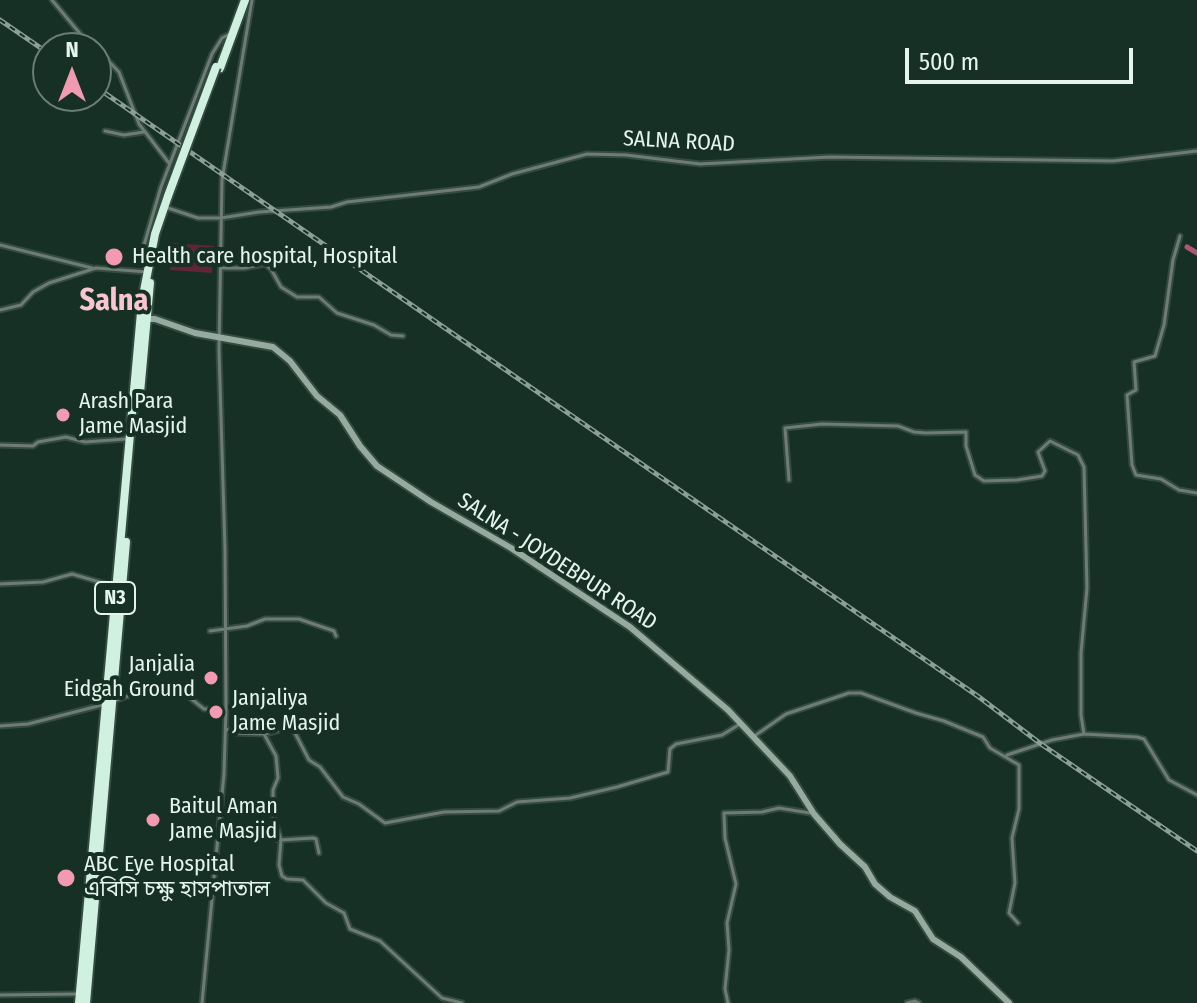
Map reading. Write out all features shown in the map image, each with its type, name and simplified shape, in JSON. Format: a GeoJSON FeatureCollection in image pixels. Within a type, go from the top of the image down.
{"type":"FeatureCollection","features":[{"type":"Feature","properties":{"kind":"highway","name":"N3"},"geometry":{"type":"LineString","coordinates":[[218,68],[242,0]]}},
{"type":"Feature","properties":{"kind":"highway","name":"N3"},"geometry":{"type":"LineString","coordinates":[[86,1003],[116,587],[148,268],[155,234],[242,0]]}},
{"type":"Feature","properties":{"kind":"highway","name":"N3"},"geometry":{"type":"LineString","coordinates":[[79,998],[147,319],[157,241],[170,197]]}},
{"type":"Feature","properties":{"kind":"main road","name":"SALNA - JOYDEBPUR ROAD"},"geometry":{"type":"LineString","coordinates":[[147,319],[220,338],[261,343],[281,352],[317,396],[340,415],[377,466],[611,613],[695,681],[741,724],[790,776],[814,814],[865,867],[875,884],[915,911],[933,939],[961,957],[1009,1003]]}},
{"type":"Feature","properties":{"kind":"street"},"geometry":{"type":"LineString","coordinates":[[52,0],[79,32]]}},
{"type":"Feature","properties":{"kind":"street"},"geometry":{"type":"LineString","coordinates":[[202,1003],[226,729],[220,338],[222,180],[252,0]]}},
{"type":"Feature","properties":{"kind":"street"},"geometry":{"type":"LineString","coordinates":[[148,268],[142,261],[144,243],[169,163],[212,54],[222,38],[228,35]]}},
{"type":"Feature","properties":{"kind":"street"},"geometry":{"type":"LineString","coordinates":[[112,65],[119,72],[144,132],[169,163]]}},
{"type":"Feature","properties":{"kind":"street"},"geometry":{"type":"LineString","coordinates":[[105,131],[124,135],[144,132]]}},
{"type":"Feature","properties":{"kind":"street","name":"SALNA ROAD"},"geometry":{"type":"LineString","coordinates":[[168,208],[198,218],[221,218],[331,207],[347,202],[479,187],[512,174],[587,154],[626,155],[700,164],[830,157],[1113,161],[1197,151]]}},
{"type":"Feature","properties":{"kind":"street"},"geometry":{"type":"LineString","coordinates":[[1180,236],[1173,260],[1164,325],[1155,356],[1134,362],[1136,390],[1127,395],[1132,465],[1139,477],[1161,479],[1179,490],[1197,493]]}},
{"type":"Feature","properties":{"kind":"street"},"geometry":{"type":"LineString","coordinates":[[0,245],[96,268],[148,268]]}},
{"type":"Feature","properties":{"kind":"street"},"geometry":{"type":"LineString","coordinates":[[221,268],[238,269],[265,264],[278,284],[297,297],[319,297],[337,313],[374,325],[391,335],[403,336]]}},
{"type":"Feature","properties":{"kind":"street"},"geometry":{"type":"LineString","coordinates":[[0,310],[21,305],[33,292],[49,283],[96,268]]}},
{"type":"Feature","properties":{"kind":"street"},"geometry":{"type":"LineString","coordinates":[[789,480],[785,428],[822,424],[898,426],[926,433],[966,432],[966,446],[975,475],[984,481],[1042,476],[1045,471],[1038,452],[1050,441],[1078,455],[1084,467],[1087,588],[1081,684],[1084,734]]}},
{"type":"Feature","properties":{"kind":"street"},"geometry":{"type":"LineString","coordinates":[[0,445],[33,446],[38,442],[66,437],[85,442],[130,439]]}},
{"type":"Feature","properties":{"kind":"street"},"geometry":{"type":"LineString","coordinates":[[0,584],[43,582],[72,574],[116,587]]}},
{"type":"Feature","properties":{"kind":"street"},"geometry":{"type":"LineString","coordinates":[[210,631],[247,626],[265,619],[299,619],[334,631],[336,636]]}},
{"type":"Feature","properties":{"kind":"street"},"geometry":{"type":"LineString","coordinates":[[0,726],[28,724],[140,692],[167,691],[189,697],[204,709],[226,709]]}},
{"type":"Feature","properties":{"kind":"street"},"geometry":{"type":"LineString","coordinates":[[753,737],[786,714],[849,693],[861,693],[981,736],[990,748],[1019,765],[1019,809],[1012,838],[1015,883],[1009,913],[1018,923]]}},
{"type":"Feature","properties":{"kind":"street"},"geometry":{"type":"LineString","coordinates":[[226,729],[233,733],[264,734],[292,727],[309,760],[320,767],[343,797],[359,804],[385,823],[444,812],[499,811],[517,802],[570,798],[617,787],[668,772],[670,749],[676,744],[722,735],[741,724]]}},
{"type":"Feature","properties":{"kind":"street"},"geometry":{"type":"LineString","coordinates":[[264,734],[276,756],[278,778],[273,790],[273,815],[281,840],[279,865],[282,876],[303,880],[326,903],[344,913],[350,929],[380,941],[442,998],[462,1003]]}},
{"type":"Feature","properties":{"kind":"street"},"geometry":{"type":"LineString","coordinates":[[1006,756],[1052,740],[1084,734],[1144,739],[1169,780],[1197,795]]}},
{"type":"Feature","properties":{"kind":"street"},"geometry":{"type":"LineString","coordinates":[[728,1003],[725,989],[729,950],[727,923],[736,884],[725,838],[724,813],[762,812],[779,808],[814,814]]}},
{"type":"Feature","properties":{"kind":"street"},"geometry":{"type":"LineString","coordinates":[[219,829],[281,840],[313,838],[316,839],[319,853]]}},
{"type":"Feature","properties":{"kind":"street"},"geometry":{"type":"LineString","coordinates":[[0,995],[79,998]]}},
{"type":"Feature","properties":{"kind":"street"},"geometry":{"type":"LineString","coordinates":[[907,1003],[919,1003]]}},
{"type":"Feature","properties":{"kind":"shaded area"},"geometry":{"type":"Polygon","coordinates":[[[172,243],[214,246],[212,273],[170,270],[172,243]]]}},
{"type":"Feature","properties":{"kind":"waterway"},"geometry":{"type":"LineString","coordinates":[[1187,247],[1197,253]]}},
{"type":"Feature","properties":{"kind":"railway"},"geometry":{"type":"LineString","coordinates":[[0,20],[32,42]]}},
{"type":"Feature","properties":{"kind":"railway"},"geometry":{"type":"LineString","coordinates":[[112,98],[1197,851]]}},
{"type":"Feature","properties":{"kind":"place","name":"Health care hospital, Hospital"},"geometry":{"type":"Point","coordinates":[114,257]}},
{"type":"Feature","properties":{"kind":"place","name":"Arash Para Jame Masjid"},"geometry":{"type":"Point","coordinates":[63,415]}},
{"type":"Feature","properties":{"kind":"place","name":"Janjalia Eidgah Ground"},"geometry":{"type":"Point","coordinates":[211,678]}},
{"type":"Feature","properties":{"kind":"place","name":"Janjaliya Jame Masjid"},"geometry":{"type":"Point","coordinates":[216,712]}},
{"type":"Feature","properties":{"kind":"place","name":"Baitul Aman Jame Masjid"},"geometry":{"type":"Point","coordinates":[153,820]}},
{"type":"Feature","properties":{"kind":"place","name":"ABC Eye Hospital এবিসি চক্ষু হাসপাতাল"},"geometry":{"type":"Point","coordinates":[66,878]}},
{"type":"Feature","properties":{"kind":"district","name":"Salna"},"geometry":{"type":"Point","coordinates":[114,302]}}]}
